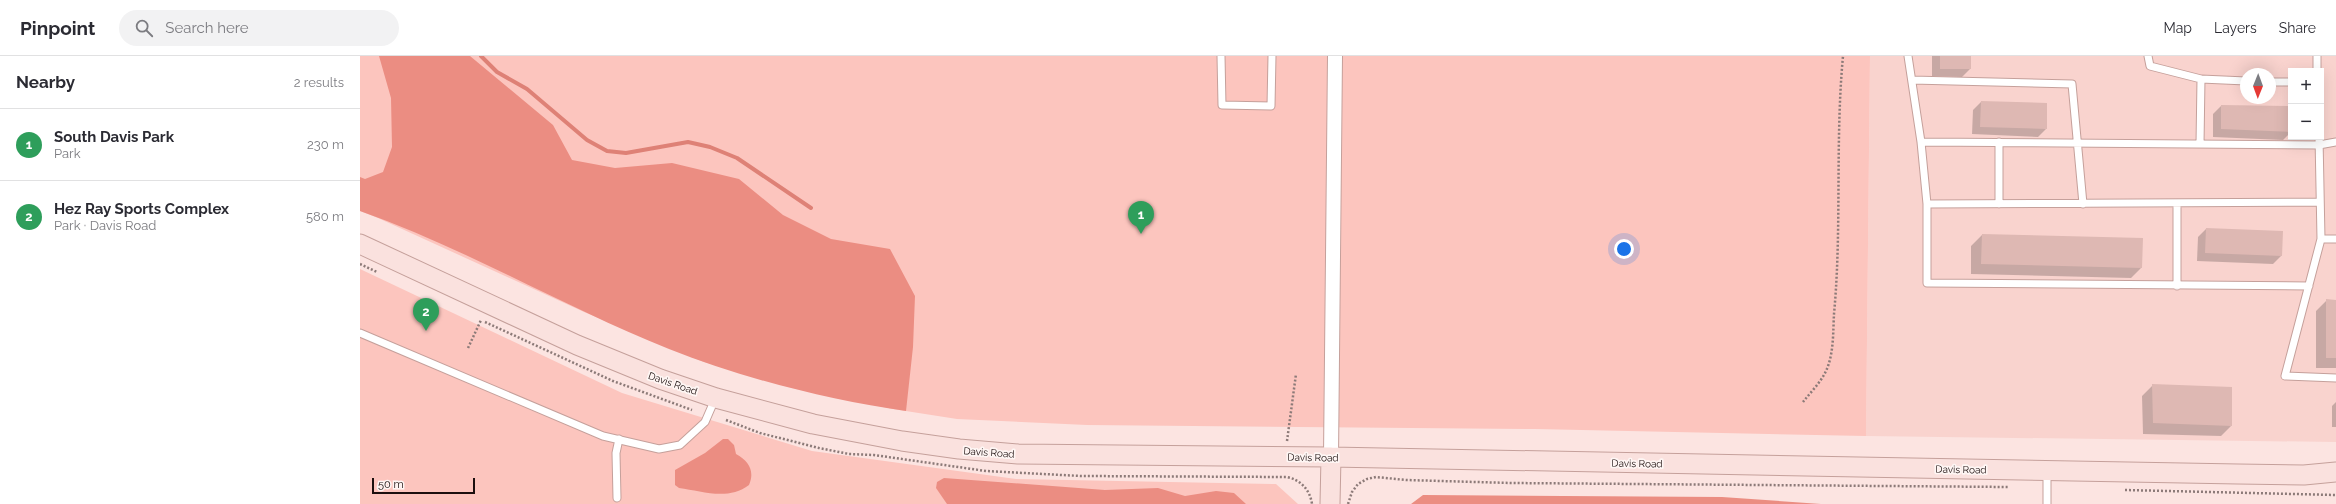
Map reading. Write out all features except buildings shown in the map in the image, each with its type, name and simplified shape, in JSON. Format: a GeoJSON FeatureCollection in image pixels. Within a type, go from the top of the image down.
{"type":"FeatureCollection","features":[{"type":"Feature","properties":{"kind":"street"},"geometry":{"type":"LineString","coordinates":[[1330,504],[1335,56]]}},
{"type":"Feature","properties":{"kind":"street","name":"Davis Road"},"geometry":{"type":"LineString","coordinates":[[360,244],[577,345],[660,379],[716,398],[813,424],[902,441],[959,449],[1018,454],[1330,457],[2047,470],[2304,475],[2336,479]]}},
{"type":"Feature","properties":{"kind":"street","name":"Davis Road"},"geometry":{"type":"LineString","coordinates":[[2304,475],[2336,472]]}},
{"type":"Feature","properties":{"kind":"lane"},"geometry":{"type":"LineString","coordinates":[[1222,56],[1222,105],[1264,106],[1271,106],[1272,56]]}},
{"type":"Feature","properties":{"kind":"lane"},"geometry":{"type":"LineString","coordinates":[[1908,56],[1921,142],[1927,204],[1928,283],[2309,286]]}},
{"type":"Feature","properties":{"kind":"lane"},"geometry":{"type":"LineString","coordinates":[[2148,56],[2150,66],[2201,79],[2240,81]]}},
{"type":"Feature","properties":{"kind":"lane"},"geometry":{"type":"LineString","coordinates":[[2317,56],[2317,68]]}},
{"type":"Feature","properties":{"kind":"lane"},"geometry":{"type":"LineString","coordinates":[[2200,144],[2201,79]]}},
{"type":"Feature","properties":{"kind":"lane"},"geometry":{"type":"LineString","coordinates":[[1912,80],[2072,84],[2082,204]]}},
{"type":"Feature","properties":{"kind":"lane"},"geometry":{"type":"LineString","coordinates":[[2276,82],[2288,82]]}},
{"type":"Feature","properties":{"kind":"lane"},"geometry":{"type":"LineString","coordinates":[[2319,140],[2321,239],[2285,376],[2336,378]]}},
{"type":"Feature","properties":{"kind":"lane"},"geometry":{"type":"LineString","coordinates":[[1921,142],[2319,145],[2336,142]]}},
{"type":"Feature","properties":{"kind":"lane"},"geometry":{"type":"LineString","coordinates":[[1999,142],[1999,204]]}},
{"type":"Feature","properties":{"kind":"lane"},"geometry":{"type":"LineString","coordinates":[[1927,204],[2320,202]]}},
{"type":"Feature","properties":{"kind":"lane"},"geometry":{"type":"LineString","coordinates":[[2177,203],[2177,286]]}},
{"type":"Feature","properties":{"kind":"lane"},"geometry":{"type":"LineString","coordinates":[[2321,239],[2336,239]]}},
{"type":"Feature","properties":{"kind":"lane"},"geometry":{"type":"LineString","coordinates":[[360,333],[603,436],[659,449],[680,445],[705,422],[716,398]]}},
{"type":"Feature","properties":{"kind":"lane"},"geometry":{"type":"LineString","coordinates":[[616,498],[616,453],[619,439]]}},
{"type":"Feature","properties":{"kind":"lane"},"geometry":{"type":"LineString","coordinates":[[2047,470],[2047,504]]}},
{"type":"Feature","properties":{"kind":"path"},"geometry":{"type":"LineString","coordinates":[[1803,402],[1826,373],[1831,353],[1836,288],[1839,213],[1839,114],[1843,56]]}},
{"type":"Feature","properties":{"kind":"path"},"geometry":{"type":"LineString","coordinates":[[468,348],[481,320]]}},
{"type":"Feature","properties":{"kind":"path"},"geometry":{"type":"LineString","coordinates":[[1287,442],[1296,374]]}},
{"type":"Feature","properties":{"kind":"path"},"geometry":{"type":"LineString","coordinates":[[726,420],[760,432],[834,451],[986,471],[1081,476],[1287,476],[1299,482],[1308,489],[1312,504]]}},
{"type":"Feature","properties":{"kind":"path"},"geometry":{"type":"LineString","coordinates":[[1348,504],[1352,490],[1363,481],[1376,477],[1413,481],[1510,483],[2006,488],[2016,486]]}},
{"type":"Feature","properties":{"kind":"path"},"geometry":{"type":"LineString","coordinates":[[2123,490],[2336,495]]}},
{"type":"Feature","properties":{"kind":"shaded area"},"geometry":{"type":"Polygon","coordinates":[[[360,56],[1870,56],[1866,436],[1535,429],[1087,425],[957,419],[893,409],[816,393],[704,362],[584,312],[360,211],[360,56]]]}},
{"type":"Feature","properties":{"kind":"shaded area"},"geometry":{"type":"Polygon","coordinates":[[[379,56],[470,56],[553,125],[572,160],[615,168],[672,163],[739,179],[783,215],[831,239],[890,249],[915,296],[913,347],[906,411],[846,401],[786,387],[697,360],[630,333],[439,243],[360,211],[360,177],[365,179],[383,172],[392,147],[391,98],[379,56]]]}},
{"type":"Feature","properties":{"kind":"shaded area"},"geometry":{"type":"Polygon","coordinates":[[[1870,56],[2336,56],[2336,442],[1866,436],[1870,56]]]}},
{"type":"Feature","properties":{"kind":"shaded area"},"geometry":{"type":"Polygon","coordinates":[[[360,269],[622,393],[812,451],[1016,479],[1276,484],[1298,504],[360,504],[360,269]]]}},
{"type":"Feature","properties":{"kind":"shaded area"},"geometry":{"type":"Polygon","coordinates":[[[723,439],[728,439],[734,445],[736,454],[741,457],[750,467],[751,480],[749,485],[732,493],[715,494],[679,488],[675,485],[675,470],[705,453],[723,439]]]}},
{"type":"Feature","properties":{"kind":"shaded area"},"geometry":{"type":"Polygon","coordinates":[[[944,478],[1105,490],[1158,488],[1185,496],[1216,491],[1234,493],[1246,504],[947,504],[936,488],[937,482],[944,478]]]}},
{"type":"Feature","properties":{"kind":"shaded area"},"geometry":{"type":"Polygon","coordinates":[[[1423,495],[1722,497],[1821,504],[1411,504],[1423,495]]]}},
{"type":"Feature","properties":{"kind":"waterway"},"geometry":{"type":"LineString","coordinates":[[481,56],[497,72],[527,89],[587,140],[607,151],[626,153],[688,142],[710,147],[737,158],[811,208]]}},
{"type":"Feature","properties":{"kind":"place","name":"South Davis Park"},"geometry":{"type":"Point","coordinates":[1141,234]}},
{"type":"Feature","properties":{"kind":"place","name":"Hez Ray Sports Complex"},"geometry":{"type":"Point","coordinates":[426,331]}}]}
